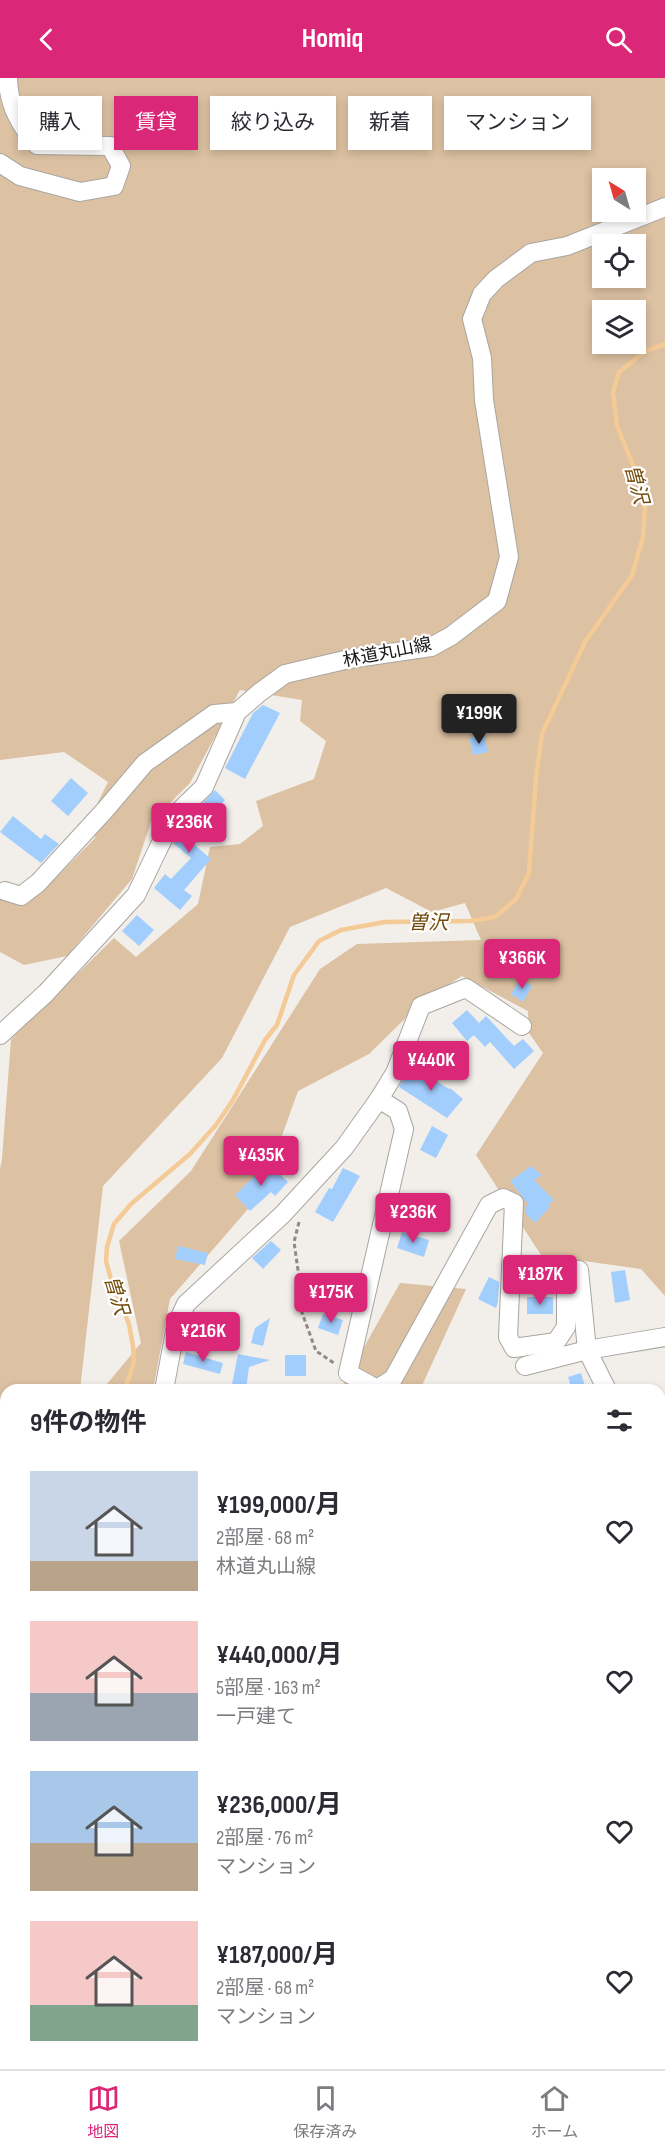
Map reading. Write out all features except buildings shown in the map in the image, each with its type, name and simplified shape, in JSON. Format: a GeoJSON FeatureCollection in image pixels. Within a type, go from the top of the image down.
{"type":"FeatureCollection","features":[{"type":"Feature","properties":{"kind":"street"},"geometry":{"type":"LineString","coordinates":[[0,163],[20,176],[80,192],[114,186],[121,166],[110,146],[37,145],[22,127],[8,94],[8,78]]}},
{"type":"Feature","properties":{"kind":"street","name":"林道丸山線"},"geometry":{"type":"LineString","coordinates":[[0,1035],[46,993],[136,895],[174,816],[204,787],[237,712],[285,674],[349,660],[431,647],[451,636],[497,601],[509,557],[484,400],[482,358],[472,319],[482,294],[496,279],[531,253],[567,246],[665,207]]}},
{"type":"Feature","properties":{"kind":"street"},"geometry":{"type":"LineString","coordinates":[[5,891],[21,896],[38,883],[145,763],[214,714],[237,712]]}},
{"type":"Feature","properties":{"kind":"street"},"geometry":{"type":"LineString","coordinates":[[165,1384],[176,1326],[186,1304],[282,1215],[344,1148],[395,1073],[421,1006],[466,988],[522,1026]]}},
{"type":"Feature","properties":{"kind":"street"},"geometry":{"type":"LineString","coordinates":[[368,1384],[348,1373],[404,1129],[398,1111],[379,1099]]}},
{"type":"Feature","properties":{"kind":"street"},"geometry":{"type":"LineString","coordinates":[[385,1384],[393,1379],[489,1205],[503,1198],[514,1203],[508,1337],[511,1343],[514,1348],[556,1342],[566,1327],[566,1275],[570,1271],[579,1270],[587,1350],[604,1384]]}},
{"type":"Feature","properties":{"kind":"street"},"geometry":{"type":"LineString","coordinates":[[525,1366],[587,1350],[665,1337]]}},
{"type":"Feature","properties":{"kind":"path"},"geometry":{"type":"LineString","coordinates":[[300,1195],[301,1215],[294,1242],[299,1277],[297,1299],[316,1351],[348,1373]]}},
{"type":"Feature","properties":{"kind":"shaded area"},"geometry":{"type":"Polygon","coordinates":[[[0,78],[665,78],[665,1296],[641,1269],[541,1255],[476,1155],[543,1053],[529,1033],[528,1011],[462,976],[424,1000],[369,1054],[298,1091],[261,1194],[170,1299],[154,1384],[107,1384],[141,1343],[119,1241],[191,1171],[320,969],[357,944],[481,940],[465,903],[432,912],[386,888],[290,927],[222,1058],[103,1186],[81,1384],[0,1384],[0,1169],[11,1039],[114,938],[136,957],[198,904],[210,847],[240,844],[263,826],[256,801],[314,779],[326,741],[300,721],[302,700],[240,690],[190,783],[151,822],[132,879],[67,956],[24,965],[0,952],[0,897],[20,904],[40,894],[95,838],[98,802],[108,782],[64,752],[0,760],[0,78]]]}},
{"type":"Feature","properties":{"kind":"shaded area"},"geometry":{"type":"Polygon","coordinates":[[[400,1283],[466,1289],[423,1384],[343,1384],[400,1283]]]}},
{"type":"Feature","properties":{"kind":"waterway","name":"曽沢"},"geometry":{"type":"LineString","coordinates":[[127,1384],[134,1362],[133,1346],[129,1324],[112,1283],[106,1261],[107,1247],[114,1224],[131,1204],[190,1154],[216,1125],[233,1100],[265,1040],[277,1025],[294,975],[319,941],[341,930],[385,922],[470,921],[495,917],[516,899],[529,873],[536,778],[542,734],[585,642],[632,575],[643,537],[645,507],[637,475],[617,426],[613,393],[619,372],[644,352],[665,344]]}}]}
